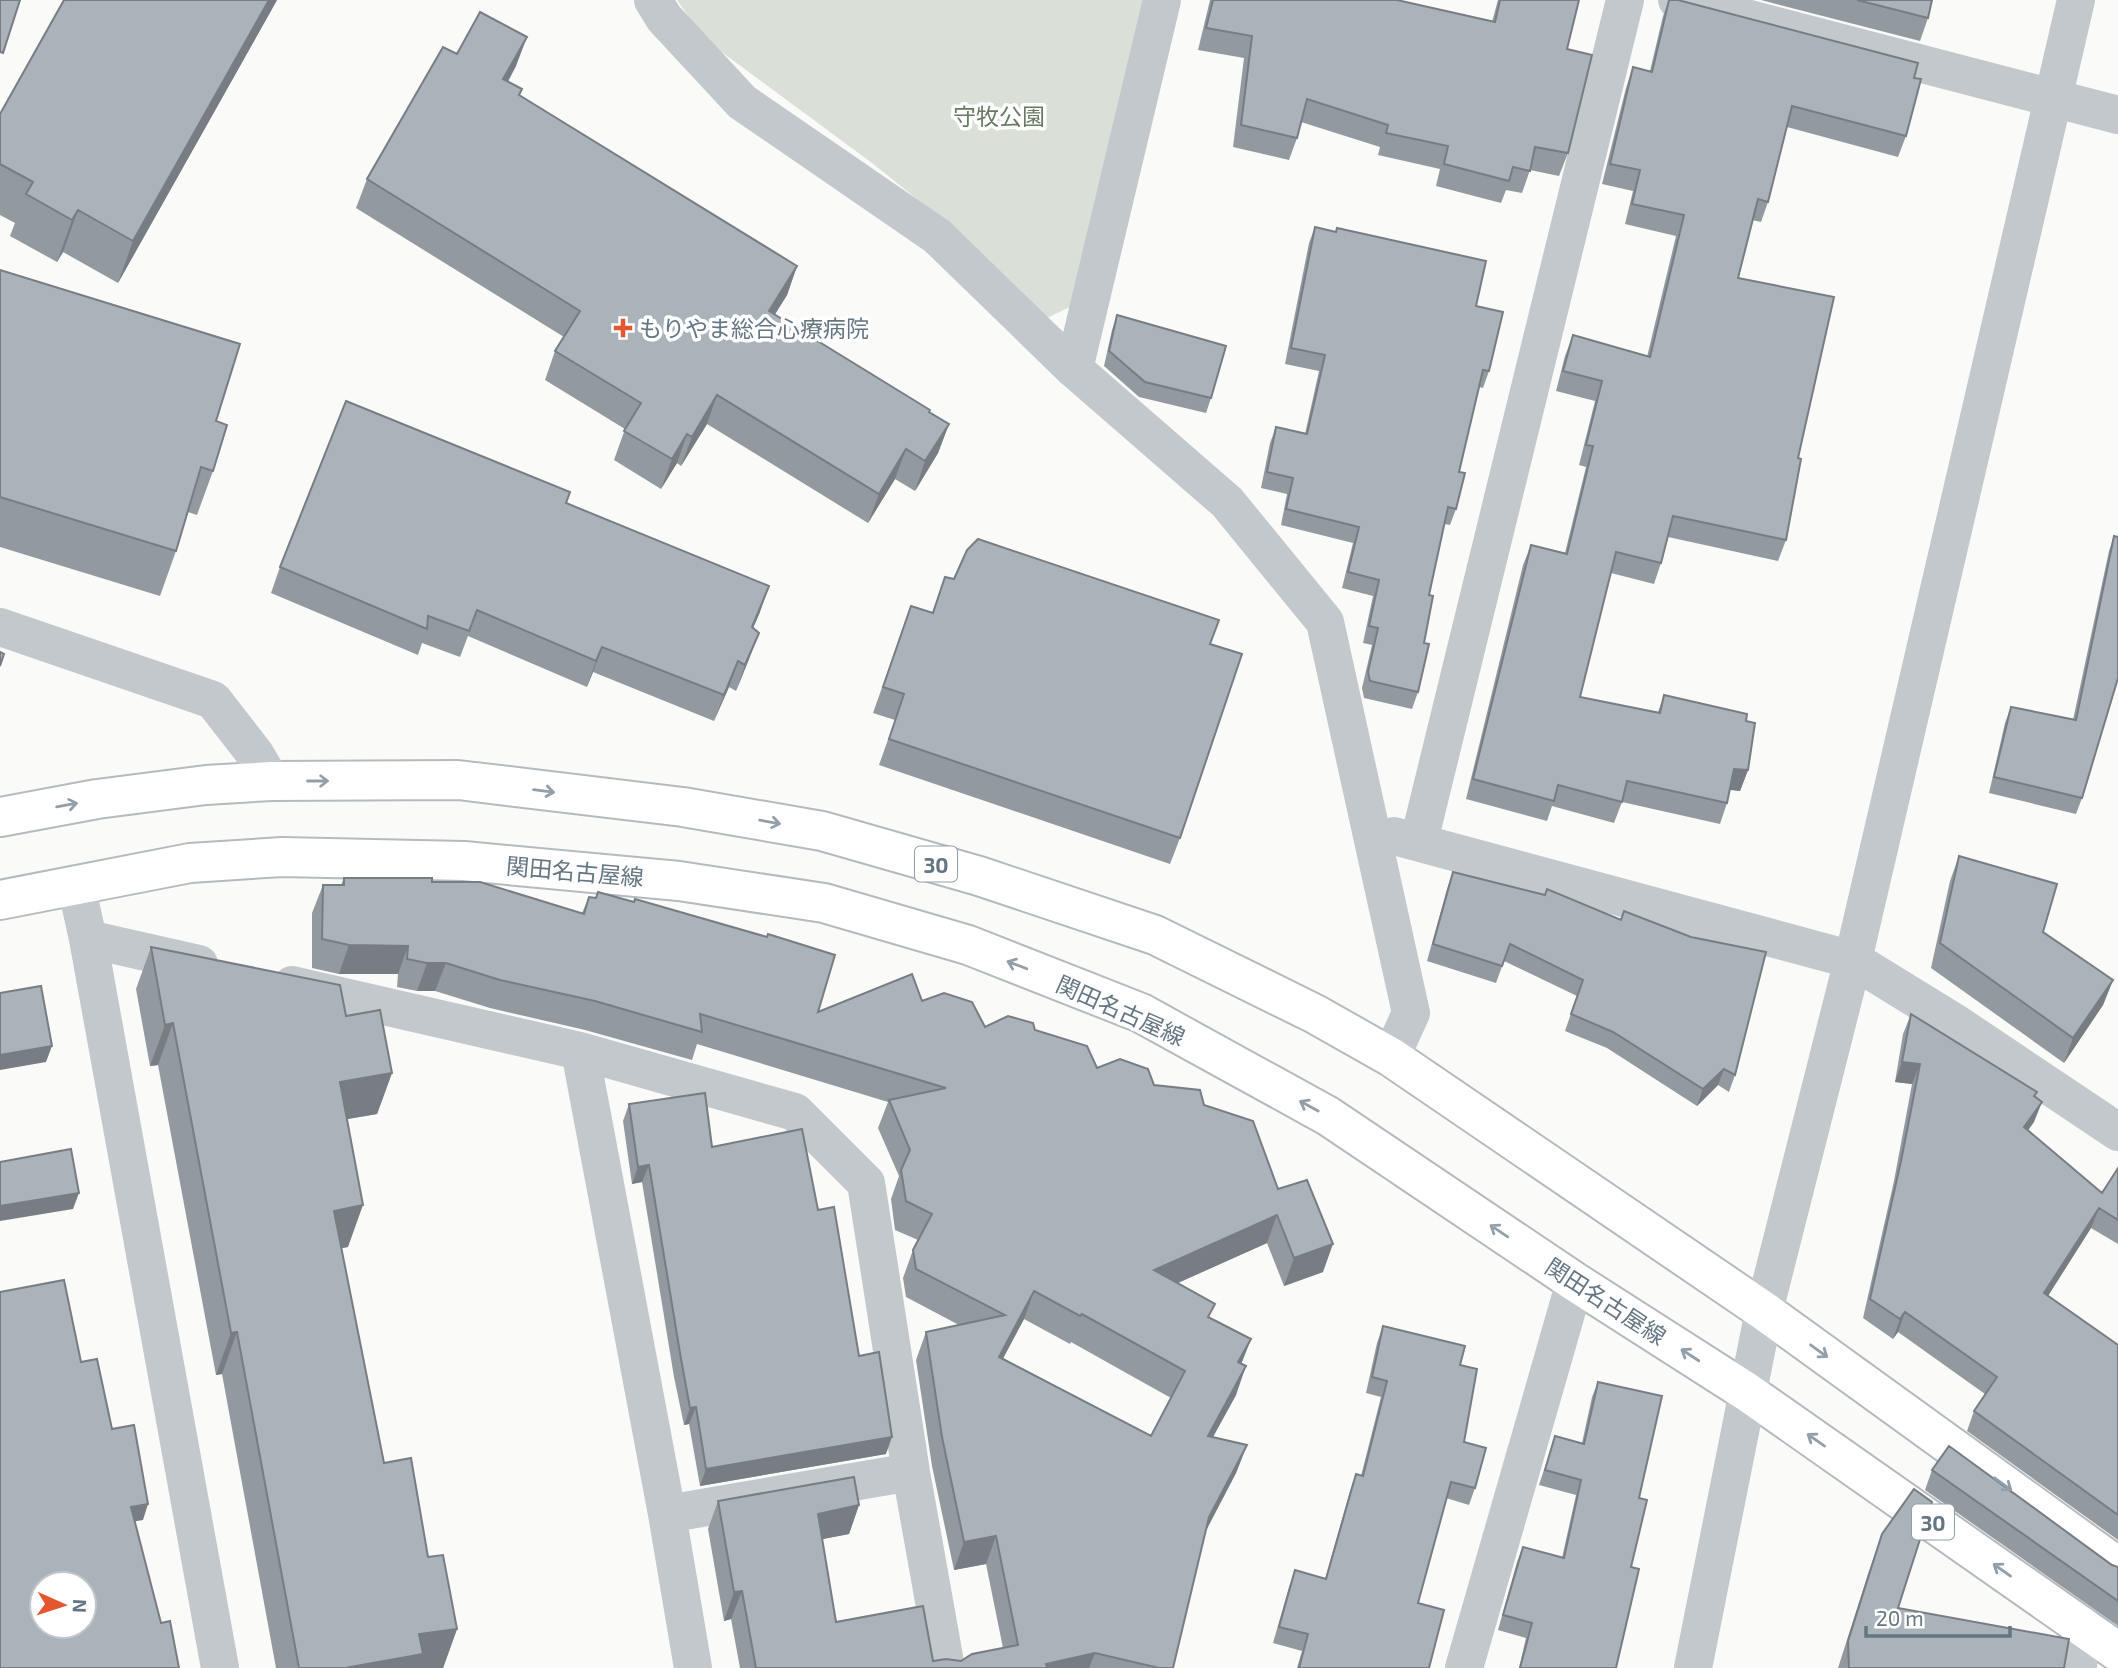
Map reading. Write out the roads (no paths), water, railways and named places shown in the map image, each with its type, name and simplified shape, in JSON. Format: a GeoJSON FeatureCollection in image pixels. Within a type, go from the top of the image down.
{"type":"FeatureCollection","features":[{"type":"Feature","properties":{"kind":"main road","name":"30"},"geometry":{"type":"LineString","coordinates":[[0,817],[97,799],[206,785],[271,781],[458,780],[683,807],[822,831],[979,876],[1155,935],[1315,1014],[1391,1057],[1763,1311],[2118,1567]]}},
{"type":"Feature","properties":{"kind":"main road","name":"関田名古屋線"},"geometry":{"type":"LineString","coordinates":[[0,900],[190,863],[282,857],[450,860],[680,881],[824,903],[968,945],[1141,1013],[1328,1116],[1575,1282],[1747,1392],[2118,1652]]}},
{"type":"Feature","properties":{"kind":"street"},"geometry":{"type":"LineString","coordinates":[[653,0],[664,18],[742,103],[937,236],[1074,369],[1227,502],[1325,622],[1410,1013],[1391,1057]]}},
{"type":"Feature","properties":{"kind":"street"},"geometry":{"type":"LineString","coordinates":[[1074,369],[1162,0]]}},
{"type":"Feature","properties":{"kind":"street"},"geometry":{"type":"LineString","coordinates":[[1419,841],[1625,0]]}},
{"type":"Feature","properties":{"kind":"street"},"geometry":{"type":"LineString","coordinates":[[1677,0],[2118,115]]}},
{"type":"Feature","properties":{"kind":"street"},"geometry":{"type":"LineString","coordinates":[[1693,1668],[1763,1311],[1853,960],[2076,0]]}},
{"type":"Feature","properties":{"kind":"street"},"geometry":{"type":"LineString","coordinates":[[0,627],[213,700],[255,754],[271,781]]}},
{"type":"Feature","properties":{"kind":"street"},"geometry":{"type":"LineString","coordinates":[[1371,831],[1419,841],[1853,960],[1957,1024],[2118,1132]]}},
{"type":"Feature","properties":{"kind":"street"},"geometry":{"type":"LineString","coordinates":[[76,886],[88,939],[220,1668]]}},
{"type":"Feature","properties":{"kind":"street"},"geometry":{"type":"LineString","coordinates":[[88,939],[580,1051],[795,1112],[866,1183],[911,1472],[946,1668]]}},
{"type":"Feature","properties":{"kind":"street"},"geometry":{"type":"LineString","coordinates":[[580,1051],[667,1514],[692,1668]]}},
{"type":"Feature","properties":{"kind":"street"},"geometry":{"type":"LineString","coordinates":[[1464,1668],[1575,1282]]}},
{"type":"Feature","properties":{"kind":"street"},"geometry":{"type":"LineString","coordinates":[[667,1514],[911,1472]]}},
{"type":"Feature","properties":{"kind":"street"},"geometry":{"type":"LineString","coordinates":[[2078,1668],[2081,1625]]}},
{"type":"Feature","properties":{"kind":"place","name":"もりやま総合心療病院"},"geometry":{"type":"Point","coordinates":[623,328]}},
{"type":"Feature","properties":{"kind":"park label","name":"守牧公園"},"geometry":{"type":"Point","coordinates":[999,116]}}]}
